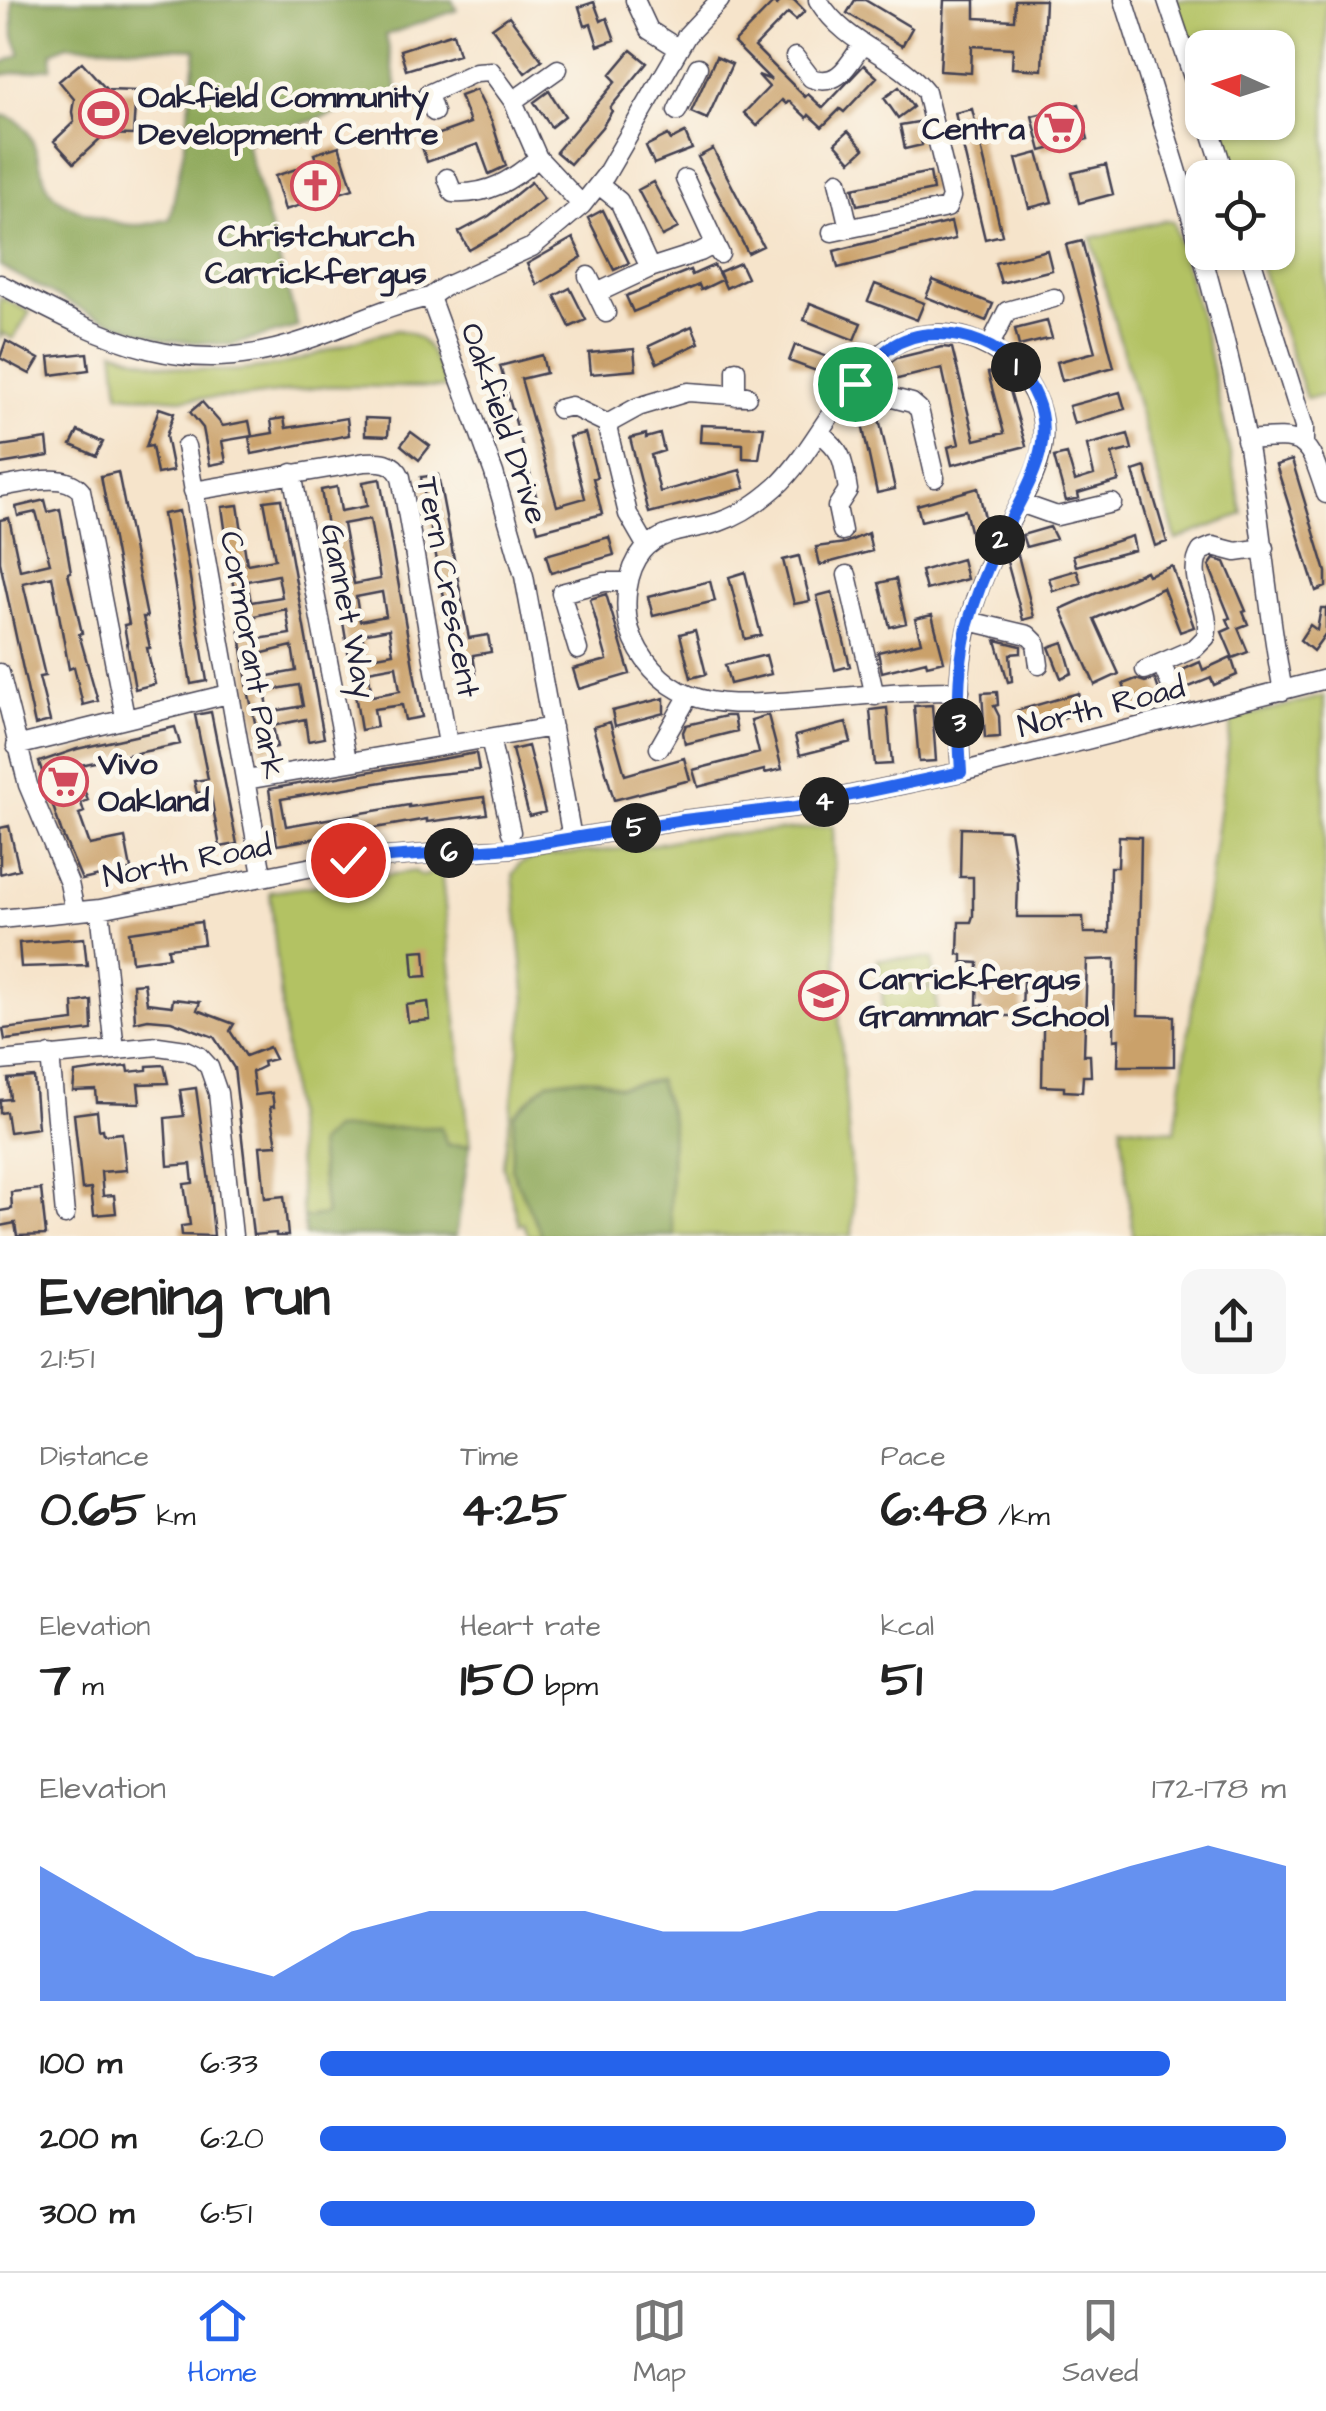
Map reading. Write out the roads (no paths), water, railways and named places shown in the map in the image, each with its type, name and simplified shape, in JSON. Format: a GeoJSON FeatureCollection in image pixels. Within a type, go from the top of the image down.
{"type":"FeatureCollection","features":[{"type":"Feature","properties":{"kind":"street"},"geometry":{"type":"LineString","coordinates":[[635,0],[649,30],[679,49]]}},
{"type":"Feature","properties":{"kind":"street"},"geometry":{"type":"LineString","coordinates":[[430,298],[444,287],[532,247],[582,204],[598,185],[692,29],[720,0]]}},
{"type":"Feature","properties":{"kind":"street"},"geometry":{"type":"LineString","coordinates":[[818,0],[842,30],[916,80],[926,92],[952,197],[947,208],[841,230],[838,182]]}},
{"type":"Feature","properties":{"kind":"street"},"geometry":{"type":"LineString","coordinates":[[1124,0],[1184,186],[1220,320],[1246,440],[1283,691]]}},
{"type":"Feature","properties":{"kind":"street"},"geometry":{"type":"LineString","coordinates":[[1168,0],[1185,52]]}},
{"type":"Feature","properties":{"kind":"street"},"geometry":{"type":"LineString","coordinates":[[795,58],[810,78],[828,81],[843,72],[862,45]]}},
{"type":"Feature","properties":{"kind":"street"},"geometry":{"type":"LineString","coordinates":[[660,86],[680,104],[698,67]]}},
{"type":"Feature","properties":{"kind":"street"},"geometry":{"type":"LineString","coordinates":[[513,101],[558,69]]}},
{"type":"Feature","properties":{"kind":"street"},"geometry":{"type":"LineString","coordinates":[[434,112],[428,94],[484,70],[496,76],[513,101],[538,158],[582,204]]}},
{"type":"Feature","properties":{"kind":"street"},"geometry":{"type":"LineString","coordinates":[[453,193],[495,189],[538,158]]}},
{"type":"Feature","properties":{"kind":"street"},"geometry":{"type":"LineString","coordinates":[[606,313],[592,284],[718,249],[685,179]]}},
{"type":"Feature","properties":{"kind":"street"},"geometry":{"type":"LineString","coordinates":[[598,185],[620,202],[650,268]]}},
{"type":"Feature","properties":{"kind":"street"},"geometry":{"type":"LineString","coordinates":[[1256,270],[1304,427],[1304,443]]}},
{"type":"Feature","properties":{"kind":"street","name":"Oakfield Drive"},"geometry":{"type":"LineString","coordinates":[[0,284],[112,339],[164,355],[197,359],[289,344],[405,302],[430,298],[505,509],[526,586],[572,838]]}},
{"type":"Feature","properties":{"kind":"street"},"geometry":{"type":"LineString","coordinates":[[989,347],[1007,312],[1054,298]]}},
{"type":"Feature","properties":{"kind":"street"},"geometry":{"type":"LineString","coordinates":[[960,691],[744,704],[688,695],[660,677],[638,647],[628,620],[629,582],[635,563],[647,546],[667,534],[744,512],[785,479],[862,374],[888,348],[920,335],[962,336],[1009,360],[1024,378],[1042,418],[1040,457],[994,554],[969,621],[960,691],[961,772]]}},
{"type":"Feature","properties":{"kind":"street"},"geometry":{"type":"LineString","coordinates":[[608,424],[638,407],[688,392],[742,396],[736,370]]}},
{"type":"Feature","properties":{"kind":"street"},"geometry":{"type":"LineString","coordinates":[[862,374],[886,395],[912,403],[920,410],[935,478]]}},
{"type":"Feature","properties":{"kind":"street"},"geometry":{"type":"LineString","coordinates":[[559,409],[571,406],[608,424]]}},
{"type":"Feature","properties":{"kind":"street"},"geometry":{"type":"LineString","coordinates":[[608,424],[627,510],[647,546]]}},
{"type":"Feature","properties":{"kind":"street"},"geometry":{"type":"LineString","coordinates":[[820,434],[838,447],[842,458],[848,490],[837,506],[842,531]]}},
{"type":"Feature","properties":{"kind":"street"},"geometry":{"type":"LineString","coordinates":[[1246,440],[1290,436],[1304,443],[1313,456],[1326,494]]}},
{"type":"Feature","properties":{"kind":"street","name":"Cormorant Park"},"geometry":{"type":"LineString","coordinates":[[186,446],[262,875]]}},
{"type":"Feature","properties":{"kind":"street","name":"Tern Crescent"},"geometry":{"type":"LineString","coordinates":[[193,491],[378,461],[398,472],[448,744]]}},
{"type":"Feature","properties":{"kind":"street","name":"Gannet Way"},"geometry":{"type":"LineString","coordinates":[[292,473],[347,760]]}},
{"type":"Feature","properties":{"kind":"street"},"geometry":{"type":"LineString","coordinates":[[0,487],[60,480],[73,483],[81,491],[125,717]]}},
{"type":"Feature","properties":{"kind":"street"},"geometry":{"type":"LineString","coordinates":[[1020,504],[1060,516],[1112,503]]}},
{"type":"Feature","properties":{"kind":"street"},"geometry":{"type":"LineString","coordinates":[[1172,688],[1153,666],[1195,648],[1206,637],[1208,612],[1194,572],[1200,553],[1213,546],[1236,552],[1264,548]]}},
{"type":"Feature","properties":{"kind":"street"},"geometry":{"type":"LineString","coordinates":[[847,575],[875,696]]}},
{"type":"Feature","properties":{"kind":"street"},"geometry":{"type":"LineString","coordinates":[[578,650],[561,593],[604,582],[629,582]]}},
{"type":"Feature","properties":{"kind":"street"},"geometry":{"type":"LineString","coordinates":[[969,621],[1028,635],[1035,642],[1039,665]]}},
{"type":"Feature","properties":{"kind":"street"},"geometry":{"type":"LineString","coordinates":[[0,674],[3,703],[28,785],[71,889],[75,911]]}},
{"type":"Feature","properties":{"kind":"street","name":"North Road"},"geometry":{"type":"LineString","coordinates":[[0,919],[100,909],[348,860],[476,852],[795,807],[961,772],[1326,679]]}},
{"type":"Feature","properties":{"kind":"street"},"geometry":{"type":"LineString","coordinates":[[16,746],[228,694]]}},
{"type":"Feature","properties":{"kind":"street"},"geometry":{"type":"LineString","coordinates":[[659,748],[688,695]]}},
{"type":"Feature","properties":{"kind":"street"},"geometry":{"type":"LineString","coordinates":[[246,780],[552,727]]}},
{"type":"Feature","properties":{"kind":"street"},"geometry":{"type":"LineString","coordinates":[[490,738],[511,832]]}},
{"type":"Feature","properties":{"kind":"street"},"geometry":{"type":"LineString","coordinates":[[100,909],[115,1050]]}},
{"type":"Feature","properties":{"kind":"street"},"geometry":{"type":"LineString","coordinates":[[0,1061],[172,1047],[199,1056],[209,1067],[218,1093],[233,1236]]}},
{"type":"Feature","properties":{"kind":"street"},"geometry":{"type":"LineString","coordinates":[[50,1055],[65,1215]]}},
{"type":"Feature","properties":{"kind":"place","name":"Oakfield Community Development Centre"},"geometry":{"type":"Point","coordinates":[103,114]}},
{"type":"Feature","properties":{"kind":"place","name":"Centra"},"geometry":{"type":"Point","coordinates":[1060,128]}},
{"type":"Feature","properties":{"kind":"place","name":"Christchurch Carrickfergus"},"geometry":{"type":"Point","coordinates":[316,185]}},
{"type":"Feature","properties":{"kind":"place","name":"Vivo Oakland"},"geometry":{"type":"Point","coordinates":[63,781]}},
{"type":"Feature","properties":{"kind":"place","name":"Carrickfergus Grammar School"},"geometry":{"type":"Point","coordinates":[824,996]}}]}
